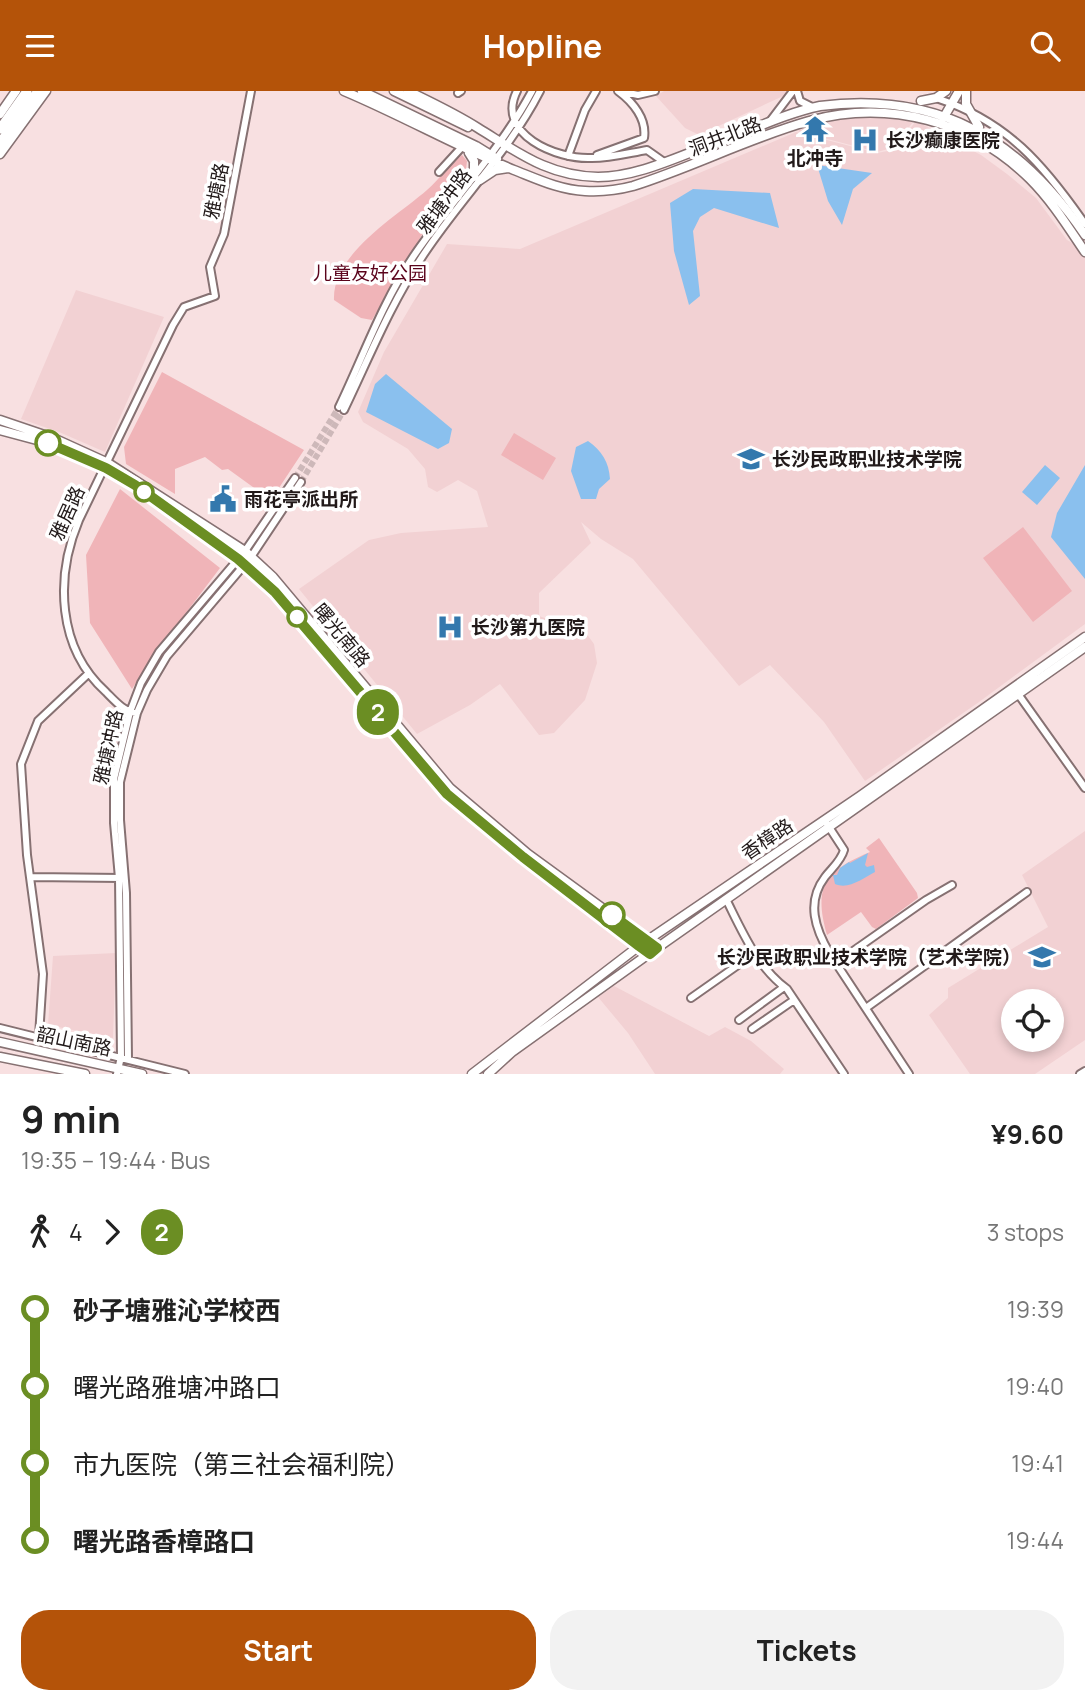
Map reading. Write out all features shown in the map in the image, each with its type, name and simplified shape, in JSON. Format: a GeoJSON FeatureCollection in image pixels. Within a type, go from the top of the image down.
{"type":"FeatureCollection","features":[{"type":"Feature","properties":{"kind":"highway"},"geometry":{"type":"LineString","coordinates":[[0,129],[27,91]]}},
{"type":"Feature","properties":{"kind":"highway"},"geometry":{"type":"LineString","coordinates":[[0,143],[38,91]]}},
{"type":"Feature","properties":{"kind":"main road"},"geometry":{"type":"LineString","coordinates":[[0,114],[16,91]]}},
{"type":"Feature","properties":{"kind":"main road"},"geometry":{"type":"LineString","coordinates":[[0,154],[46,91]]}},
{"type":"Feature","properties":{"kind":"main road","name":"洞井北路"},"geometry":{"type":"LineString","coordinates":[[344,91],[401,116],[462,148],[566,188],[585,191],[617,190],[649,181],[819,118],[869,111],[907,114],[937,122],[998,153],[1030,179],[1085,252]]}},
{"type":"Feature","properties":{"kind":"main road"},"geometry":{"type":"LineString","coordinates":[[362,91],[397,106],[492,158]]}},
{"type":"Feature","properties":{"kind":"main road"},"geometry":{"type":"LineString","coordinates":[[394,91],[461,125],[488,134]]}},
{"type":"Feature","properties":{"kind":"main road","name":"洞井北路"},"geometry":{"type":"LineString","coordinates":[[408,91],[488,134],[540,166],[578,175],[611,176],[664,162],[814,107],[871,98],[911,101],[942,111],[1000,141],[1032,167],[1053,190],[1085,235]]}},
{"type":"Feature","properties":{"kind":"main road"},"geometry":{"type":"LineString","coordinates":[[911,101],[939,99],[947,91]]}},
{"type":"Feature","properties":{"kind":"main road"},"geometry":{"type":"LineString","coordinates":[[937,122],[942,111],[959,91]]}},
{"type":"Feature","properties":{"kind":"main road"},"geometry":{"type":"LineString","coordinates":[[966,91],[968,110],[981,129]]}},
{"type":"Feature","properties":{"kind":"main road"},"geometry":{"type":"LineString","coordinates":[[939,99],[942,111]]}},
{"type":"Feature","properties":{"kind":"main road"},"geometry":{"type":"LineString","coordinates":[[462,148],[474,161],[477,178],[495,170],[511,168]]}},
{"type":"Feature","properties":{"kind":"main road","name":"曙光南路"},"geometry":{"type":"LineString","coordinates":[[0,418],[25,433]]}},
{"type":"Feature","properties":{"kind":"main road","name":"曙光南路"},"geometry":{"type":"LineString","coordinates":[[0,432],[25,433],[63,442],[107,465],[248,554],[273,577],[450,788],[528,854],[648,940],[653,951]]}},
{"type":"Feature","properties":{"kind":"main road","name":"曙光南路"},"geometry":{"type":"LineString","coordinates":[[107,465],[189,522],[275,592],[447,794],[523,857],[639,946],[653,951]]}},
{"type":"Feature","properties":{"kind":"main road","name":"香樟路"},"geometry":{"type":"LineString","coordinates":[[471,1074],[639,946],[1085,637]]}},
{"type":"Feature","properties":{"kind":"main road","name":"香樟路"},"geometry":{"type":"LineString","coordinates":[[488,1074],[512,1052],[653,951],[1085,647]]}},
{"type":"Feature","properties":{"kind":"main road","name":"韶山南路"},"geometry":{"type":"LineString","coordinates":[[0,1042],[117,1071],[142,1074]]}},
{"type":"Feature","properties":{"kind":"main road","name":"韶山南路"},"geometry":{"type":"LineString","coordinates":[[0,1057],[85,1074]]}},
{"type":"Feature","properties":{"kind":"street","name":"雅塘路"},"geometry":{"type":"LineString","coordinates":[[215,296],[210,267],[224,234],[251,91]]}},
{"type":"Feature","properties":{"kind":"street"},"geometry":{"type":"LineString","coordinates":[[517,91],[511,103],[514,120],[527,137],[545,148],[582,156],[594,156],[643,138],[645,129],[640,116],[630,100],[619,91]]}},
{"type":"Feature","properties":{"kind":"street","name":"雅塘冲路"},"geometry":{"type":"LineString","coordinates":[[503,144],[532,91]]}},
{"type":"Feature","properties":{"kind":"street","name":"雅塘冲路"},"geometry":{"type":"LineString","coordinates":[[342,408],[423,254],[492,158],[519,128],[540,91]]}},
{"type":"Feature","properties":{"kind":"street"},"geometry":{"type":"LineString","coordinates":[[568,153],[585,110],[596,91]]}},
{"type":"Feature","properties":{"kind":"street"},"geometry":{"type":"LineString","coordinates":[[619,91],[638,95],[655,91]]}},
{"type":"Feature","properties":{"kind":"street"},"geometry":{"type":"LineString","coordinates":[[763,126],[776,115],[795,91],[802,103],[814,107]]}},
{"type":"Feature","properties":{"kind":"street"},"geometry":{"type":"LineString","coordinates":[[939,99],[968,110],[1001,130],[1030,153],[1085,224]]}},
{"type":"Feature","properties":{"kind":"street"},"geometry":{"type":"LineString","coordinates":[[439,172],[462,148]]}},
{"type":"Feature","properties":{"kind":"street"},"geometry":{"type":"LineString","coordinates":[[568,153],[593,158],[647,150],[664,162]]}},
{"type":"Feature","properties":{"kind":"street","name":"雅居路"},"geometry":{"type":"LineString","coordinates":[[133,713],[89,674],[71,638],[63,601],[67,549],[184,307],[215,296]]}},
{"type":"Feature","properties":{"kind":"street","name":"雅塘冲路"},"geometry":{"type":"LineString","coordinates":[[117,1071],[125,1058],[120,782],[141,683],[159,652],[248,554],[298,480]]}},
{"type":"Feature","properties":{"kind":"street"},"geometry":{"type":"LineString","coordinates":[[39,1036],[43,974],[30,877],[21,764],[38,721],[89,674]]}},
{"type":"Feature","properties":{"kind":"street"},"geometry":{"type":"LineString","coordinates":[[1018,694],[1085,788]]}},
{"type":"Feature","properties":{"kind":"street"},"geometry":{"type":"LineString","coordinates":[[824,820],[844,850],[814,896],[823,942],[909,1074]]}},
{"type":"Feature","properties":{"kind":"street"},"geometry":{"type":"LineString","coordinates":[[30,877],[122,878]]}},
{"type":"Feature","properties":{"kind":"street"},"geometry":{"type":"LineString","coordinates":[[836,963],[952,885]]}},
{"type":"Feature","properties":{"kind":"street"},"geometry":{"type":"LineString","coordinates":[[866,1008],[1027,892]]}},
{"type":"Feature","properties":{"kind":"street"},"geometry":{"type":"LineString","coordinates":[[726,899],[755,953],[773,979],[784,987],[794,1000],[844,1074]]}},
{"type":"Feature","properties":{"kind":"street"},"geometry":{"type":"LineString","coordinates":[[691,998],[755,953]]}},
{"type":"Feature","properties":{"kind":"street"},"geometry":{"type":"LineString","coordinates":[[739,1020],[784,987]]}},
{"type":"Feature","properties":{"kind":"street"},"geometry":{"type":"LineString","coordinates":[[752,1029],[794,1000]]}},
{"type":"Feature","properties":{"kind":"street"},"geometry":{"type":"LineString","coordinates":[[0,1028],[185,1074]]}},
{"type":"Feature","properties":{"kind":"street"},"geometry":{"type":"LineString","coordinates":[[1080,1074],[1085,1070]]}},
{"type":"Feature","properties":{"kind":"shaded area"},"geometry":{"type":"Polygon","coordinates":[[[664,91],[794,91],[699,135],[685,128],[656,96],[664,91]]]}},
{"type":"Feature","properties":{"kind":"shaded area","name":"长沙癫康医院"},"geometry":{"type":"Polygon","coordinates":[[[866,116],[914,121],[892,148],[877,152],[797,131],[830,119],[866,116]]]}},
{"type":"Feature","properties":{"kind":"shaded area","name":"长沙民政职业技术学院"},"geometry":{"type":"Polygon","coordinates":[[[916,121],[981,155],[1007,174],[1036,198],[1067,240],[1085,250],[1085,624],[865,781],[824,722],[770,665],[739,686],[633,559],[601,539],[581,522],[591,543],[539,593],[539,616],[586,633],[594,644],[597,663],[585,700],[554,733],[539,735],[500,684],[470,705],[417,734],[299,589],[369,540],[401,533],[488,527],[477,491],[458,480],[437,492],[428,487],[425,469],[408,449],[363,422],[358,412],[384,352],[447,244],[520,249],[796,132],[877,153],[893,150],[916,121]]]}},
{"type":"Feature","properties":{"kind":"shaded area"},"geometry":{"type":"Polygon","coordinates":[[[76,290],[164,317],[105,452],[21,419],[76,290]]]}},
{"type":"Feature","properties":{"kind":"shaded area","name":"长沙民政职业技术学院（艺术学院）"},"geometry":{"type":"Polygon","coordinates":[[[1085,831],[1085,1040],[1035,1074],[970,1074],[929,1015],[948,998],[948,988],[1048,927],[1022,875],[1085,831]]]}},
{"type":"Feature","properties":{"kind":"shaded area"},"geometry":{"type":"Polygon","coordinates":[[[116,953],[113,1038],[48,1025],[53,956],[116,953]]]}},
{"type":"Feature","properties":{"kind":"shaded area"},"geometry":{"type":"Polygon","coordinates":[[[614,986],[709,1036],[725,1027],[751,1041],[784,1069],[780,1074],[655,1074],[628,1033],[598,997],[614,986]]]}},
{"type":"Feature","properties":{"kind":"green space","name":"儿童友好公园"},"geometry":{"type":"Polygon","coordinates":[[[462,155],[467,161],[465,178],[422,235],[372,320],[361,318],[334,300],[336,283],[354,252],[427,190],[462,155]]]}},
{"type":"Feature","properties":{"kind":"green space"},"geometry":{"type":"Polygon","coordinates":[[[162,372],[304,450],[271,500],[228,469],[222,470],[205,457],[175,469],[175,494],[126,464],[124,447],[162,372]]]}},
{"type":"Feature","properties":{"kind":"green space"},"geometry":{"type":"Polygon","coordinates":[[[514,433],[556,458],[543,480],[501,455],[514,433]]]}},
{"type":"Feature","properties":{"kind":"green space"},"geometry":{"type":"Polygon","coordinates":[[[120,489],[220,568],[151,659],[132,689],[90,623],[86,555],[120,489]]]}},
{"type":"Feature","properties":{"kind":"green space"},"geometry":{"type":"Polygon","coordinates":[[[1023,527],[1072,591],[1033,622],[983,558],[1023,527]]]}},
{"type":"Feature","properties":{"kind":"green space"},"geometry":{"type":"Polygon","coordinates":[[[879,838],[918,898],[876,929],[861,912],[827,935],[821,904],[826,882],[842,866],[870,852],[866,848],[879,838]]]}},
{"type":"Feature","properties":{"kind":"water"},"geometry":{"type":"Polygon","coordinates":[[[817,165],[872,173],[853,189],[842,225],[828,201],[817,165]]]}},
{"type":"Feature","properties":{"kind":"water"},"geometry":{"type":"Polygon","coordinates":[[[693,189],[770,193],[779,228],[714,208],[700,217],[693,231],[700,296],[689,305],[674,251],[670,203],[693,189]]]}},
{"type":"Feature","properties":{"kind":"water"},"geometry":{"type":"Polygon","coordinates":[[[386,374],[452,429],[449,443],[438,449],[366,412],[375,384],[386,374]]]}},
{"type":"Feature","properties":{"kind":"water"},"geometry":{"type":"Polygon","coordinates":[[[588,441],[604,457],[610,479],[599,489],[596,499],[581,499],[571,471],[576,447],[588,441]]]}},
{"type":"Feature","properties":{"kind":"water"},"geometry":{"type":"Polygon","coordinates":[[[1045,465],[1060,478],[1037,505],[1022,492],[1045,465]]]}},
{"type":"Feature","properties":{"kind":"water"},"geometry":{"type":"Polygon","coordinates":[[[1085,465],[1085,579],[1051,537],[1057,513],[1085,465]]]}},
{"type":"Feature","properties":{"kind":"water"},"geometry":{"type":"Polygon","coordinates":[[[868,853],[865,865],[874,865],[875,872],[851,884],[835,884],[833,875],[837,875],[840,868],[868,853]]]}},
{"type":"Feature","properties":{"kind":"tunnel"},"geometry":{"type":"LineString","coordinates":[[295,478],[339,407]]}},
{"type":"Feature","properties":{"kind":"tunnel"},"geometry":{"type":"LineString","coordinates":[[301,482],[344,410]]}},
{"type":"Feature","properties":{"kind":"bus line","name":"2"},"geometry":{"type":"LineString","coordinates":[[48,443],[106,468],[135,485],[228,550],[275,592],[447,794],[523,857],[639,946],[650,954],[657,948],[612,915]]}},
{"type":"Feature","properties":{"kind":"place","name":"北冲寺"},"geometry":{"type":"Point","coordinates":[815,129]}},
{"type":"Feature","properties":{"kind":"place","name":"长沙癫康医院"},"geometry":{"type":"Point","coordinates":[865,140]}},
{"type":"Feature","properties":{"kind":"place","name":"长沙民政职业技术学院"},"geometry":{"type":"Point","coordinates":[751,459]}},
{"type":"Feature","properties":{"kind":"place","name":"雨花亭派出所"},"geometry":{"type":"Point","coordinates":[223,499]}},
{"type":"Feature","properties":{"kind":"place","name":"长沙第九医院"},"geometry":{"type":"Point","coordinates":[450,627]}},
{"type":"Feature","properties":{"kind":"place","name":"长沙民政职业技术学院（艺术学院）"},"geometry":{"type":"Point","coordinates":[1042,957]}}]}
